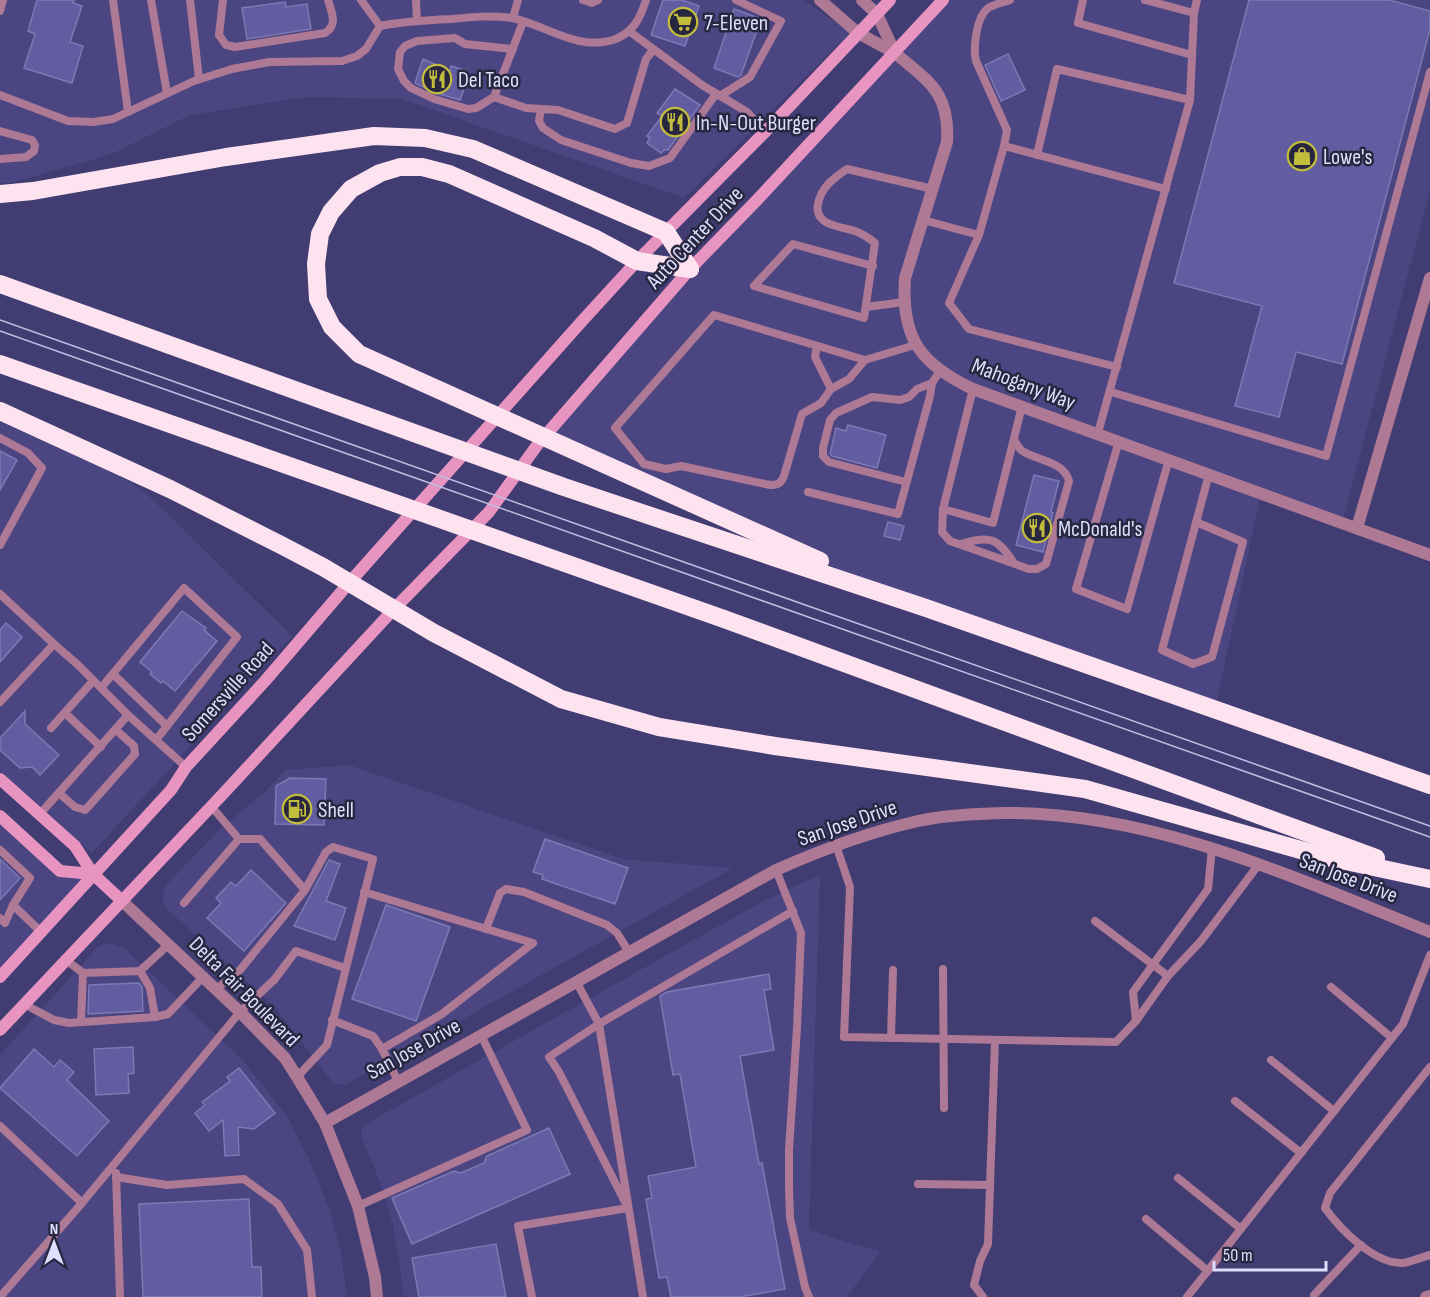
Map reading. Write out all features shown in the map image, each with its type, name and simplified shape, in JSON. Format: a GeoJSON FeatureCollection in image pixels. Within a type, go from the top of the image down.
{"type":"FeatureCollection","features":[{"type":"Feature","properties":{"kind":"highway"},"geometry":{"type":"LineString","coordinates":[[0,194],[33,191],[226,157],[374,136],[425,138],[473,148],[666,232],[690,269]]}},
{"type":"Feature","properties":{"kind":"highway"},"geometry":{"type":"LineString","coordinates":[[690,269],[637,261],[594,238],[440,172],[422,167],[400,166],[380,172],[351,189],[331,213],[320,234],[316,264],[318,299],[332,327],[358,354],[926,608]]}},
{"type":"Feature","properties":{"kind":"highway"},"geometry":{"type":"LineString","coordinates":[[0,284],[564,487],[926,608],[1430,785]]}},
{"type":"Feature","properties":{"kind":"highway"},"geometry":{"type":"LineString","coordinates":[[0,364],[724,619],[1430,879]]}},
{"type":"Feature","properties":{"kind":"highway"},"geometry":{"type":"LineString","coordinates":[[0,411],[170,489],[313,562],[434,633],[561,699],[659,727],[786,748],[1085,789],[1322,856],[1430,879]]}},
{"type":"Feature","properties":{"kind":"main road","name":"Auto Center Drive"},"geometry":{"type":"LineString","coordinates":[[485,433],[637,261],[765,132],[890,0]]}},
{"type":"Feature","properties":{"kind":"main road","name":"Auto Center Drive"},"geometry":{"type":"LineString","coordinates":[[394,609],[489,512],[538,444],[690,269],[943,0]]}},
{"type":"Feature","properties":{"kind":"main road","name":"Somersville Road"},"geometry":{"type":"LineString","coordinates":[[1,974],[171,790],[186,767],[485,433]]}},
{"type":"Feature","properties":{"kind":"main road"},"geometry":{"type":"LineString","coordinates":[[0,1030],[394,609]]}},
{"type":"Feature","properties":{"kind":"main road","name":"Delta Fair Boulevard"},"geometry":{"type":"LineString","coordinates":[[0,779],[75,846],[93,874],[121,900]]}},
{"type":"Feature","properties":{"kind":"main road"},"geometry":{"type":"LineString","coordinates":[[2,822],[60,871],[93,874]]}},
{"type":"Feature","properties":{"kind":"street"},"geometry":{"type":"LineString","coordinates":[[820,0],[858,33],[895,53]]}},
{"type":"Feature","properties":{"kind":"street"},"geometry":{"type":"LineString","coordinates":[[862,0],[877,14],[895,53]]}},
{"type":"Feature","properties":{"kind":"street","name":"Mahogany Way"},"geometry":{"type":"LineString","coordinates":[[895,53],[933,85],[943,101],[948,123],[947,142],[905,278],[904,302],[907,321],[915,345],[933,366],[973,388],[1430,555]]}},
{"type":"Feature","properties":{"kind":"street"},"geometry":{"type":"LineString","coordinates":[[1356,528],[1430,278]]}},
{"type":"Feature","properties":{"kind":"street","name":"San Jose Drive"},"geometry":{"type":"LineString","coordinates":[[325,1123],[776,870],[836,845],[918,821],[976,813],[1035,813],[1093,819],[1152,831],[1259,864],[1430,932]]}},
{"type":"Feature","properties":{"kind":"street","name":"Delta Fair Boulevard"},"geometry":{"type":"LineString","coordinates":[[121,900],[240,1012],[285,1058],[325,1123],[358,1206],[375,1277],[377,1297]]}},
{"type":"Feature","properties":{"kind":"lane"},"geometry":{"type":"LineString","coordinates":[[0,11],[3,0]]}},
{"type":"Feature","properties":{"kind":"lane"},"geometry":{"type":"LineString","coordinates":[[113,0],[128,112]]}},
{"type":"Feature","properties":{"kind":"lane"},"geometry":{"type":"LineString","coordinates":[[151,0],[167,93]]}},
{"type":"Feature","properties":{"kind":"lane"},"geometry":{"type":"LineString","coordinates":[[190,0],[199,79]]}},
{"type":"Feature","properties":{"kind":"lane"},"geometry":{"type":"LineString","coordinates":[[223,0],[219,35],[226,45],[235,47],[325,33],[331,30],[333,23],[328,0]]}},
{"type":"Feature","properties":{"kind":"lane"},"geometry":{"type":"LineString","coordinates":[[361,0],[380,26]]}},
{"type":"Feature","properties":{"kind":"lane"},"geometry":{"type":"LineString","coordinates":[[416,0],[417,21]]}},
{"type":"Feature","properties":{"kind":"lane"},"geometry":{"type":"LineString","coordinates":[[513,18],[518,0]]}},
{"type":"Feature","properties":{"kind":"lane"},"geometry":{"type":"LineString","coordinates":[[583,0],[592,3],[598,0]]}},
{"type":"Feature","properties":{"kind":"lane"},"geometry":{"type":"LineString","coordinates":[[380,26],[490,16],[513,18],[579,42],[602,43],[617,38],[638,23],[646,0]]}},
{"type":"Feature","properties":{"kind":"lane"},"geometry":{"type":"LineString","coordinates":[[541,109],[539,121],[543,128],[555,137],[631,163],[649,166],[670,158],[718,95],[750,77],[781,21],[736,0]]}},
{"type":"Feature","properties":{"kind":"lane"},"geometry":{"type":"LineString","coordinates":[[1010,0],[996,4],[981,16],[975,52],[976,61],[1007,130],[979,235],[949,303],[969,329],[1118,367]]}},
{"type":"Feature","properties":{"kind":"lane"},"geometry":{"type":"LineString","coordinates":[[1083,0],[1078,23],[1192,55]]}},
{"type":"Feature","properties":{"kind":"lane"},"geometry":{"type":"LineString","coordinates":[[1145,0],[1194,13]]}},
{"type":"Feature","properties":{"kind":"lane"},"geometry":{"type":"LineString","coordinates":[[1098,434],[1190,100],[1194,13],[1197,0]]}},
{"type":"Feature","properties":{"kind":"lane"},"geometry":{"type":"LineString","coordinates":[[513,49],[465,44],[454,38],[417,41],[405,46],[400,52],[398,69],[404,81],[411,88],[434,99],[468,109],[476,108],[494,97],[513,49],[523,22]]}},
{"type":"Feature","properties":{"kind":"lane"},"geometry":{"type":"LineString","coordinates":[[0,95],[68,121],[93,122],[113,119],[199,79],[232,69],[269,62],[342,61],[357,56],[366,50],[380,26]]}},
{"type":"Feature","properties":{"kind":"lane"},"geometry":{"type":"LineString","coordinates":[[629,31],[718,95],[747,112],[765,132]]}},
{"type":"Feature","properties":{"kind":"lane"},"geometry":{"type":"LineString","coordinates":[[494,97],[526,108],[558,110],[615,129],[627,123],[646,59],[653,50]]}},
{"type":"Feature","properties":{"kind":"lane"},"geometry":{"type":"LineString","coordinates":[[1037,155],[1057,69],[1190,100]]}},
{"type":"Feature","properties":{"kind":"lane"},"geometry":{"type":"LineString","coordinates":[[1111,392],[1326,456],[1430,72]]}},
{"type":"Feature","properties":{"kind":"lane"},"geometry":{"type":"LineString","coordinates":[[0,131],[32,140],[36,145],[34,151],[26,157],[0,159]]}},
{"type":"Feature","properties":{"kind":"lane"},"geometry":{"type":"LineString","coordinates":[[1004,146],[1166,189]]}},
{"type":"Feature","properties":{"kind":"lane"},"geometry":{"type":"LineString","coordinates":[[873,266],[793,244],[754,286],[864,318],[873,266],[875,243],[859,233],[834,227],[821,219],[817,208],[819,195],[830,180],[847,169],[933,189]]}},
{"type":"Feature","properties":{"kind":"lane"},"geometry":{"type":"LineString","coordinates":[[923,220],[979,235]]}},
{"type":"Feature","properties":{"kind":"lane"},"geometry":{"type":"LineString","coordinates":[[866,307],[904,302]]}},
{"type":"Feature","properties":{"kind":"lane"},"geometry":{"type":"LineString","coordinates":[[865,360],[849,379],[831,388],[821,403],[802,414],[784,476],[777,485],[681,466],[666,470],[644,464],[615,428],[714,315],[865,360],[915,345]]}},
{"type":"Feature","properties":{"kind":"lane"},"geometry":{"type":"LineString","coordinates":[[817,346],[815,357],[831,388]]}},
{"type":"Feature","properties":{"kind":"lane"},"geometry":{"type":"LineString","coordinates":[[808,492],[898,514],[932,382],[940,371]]}},
{"type":"Feature","properties":{"kind":"lane"},"geometry":{"type":"LineString","coordinates":[[906,482],[829,462],[824,456],[823,448],[830,420],[837,413],[872,396],[900,400],[932,382]]}},
{"type":"Feature","properties":{"kind":"lane"},"geometry":{"type":"LineString","coordinates":[[973,388],[943,509],[942,532],[950,541],[1029,569],[1037,568],[1046,564],[1069,481],[1067,473],[1059,467],[1022,451],[1014,441]]}},
{"type":"Feature","properties":{"kind":"lane"},"geometry":{"type":"LineString","coordinates":[[943,509],[993,523],[1022,406]]}},
{"type":"Feature","properties":{"kind":"lane"},"geometry":{"type":"LineString","coordinates":[[0,438],[28,453],[42,468],[0,544]]}},
{"type":"Feature","properties":{"kind":"lane"},"geometry":{"type":"LineString","coordinates":[[1119,441],[1076,589],[1127,609],[1169,459]]}},
{"type":"Feature","properties":{"kind":"lane"},"geometry":{"type":"LineString","coordinates":[[1197,522],[1243,542],[1212,657],[1192,664],[1162,650],[1209,474]]}},
{"type":"Feature","properties":{"kind":"lane"},"geometry":{"type":"LineString","coordinates":[[961,544],[978,538],[992,540],[1002,546],[1014,563]]}},
{"type":"Feature","properties":{"kind":"lane"},"geometry":{"type":"LineString","coordinates":[[101,688],[184,588],[237,637],[156,740]]}},
{"type":"Feature","properties":{"kind":"lane"},"geometry":{"type":"LineString","coordinates":[[0,594],[186,767]]}},
{"type":"Feature","properties":{"kind":"lane"},"geometry":{"type":"LineString","coordinates":[[0,702],[54,644]]}},
{"type":"Feature","properties":{"kind":"lane"},"geometry":{"type":"LineString","coordinates":[[113,674],[167,726]]}},
{"type":"Feature","properties":{"kind":"lane"},"geometry":{"type":"LineString","coordinates":[[51,728],[93,681]]}},
{"type":"Feature","properties":{"kind":"lane"},"geometry":{"type":"LineString","coordinates":[[65,713],[101,747]]}},
{"type":"Feature","properties":{"kind":"lane"},"geometry":{"type":"LineString","coordinates":[[39,815],[128,715]]}},
{"type":"Feature","properties":{"kind":"lane"},"geometry":{"type":"LineString","coordinates":[[59,793],[72,805],[86,810],[135,754],[134,746],[117,730]]}},
{"type":"Feature","properties":{"kind":"lane"},"geometry":{"type":"LineString","coordinates":[[211,806],[239,839]]}},
{"type":"Feature","properties":{"kind":"lane"},"geometry":{"type":"LineString","coordinates":[[184,903],[239,839],[260,839],[305,890]]}},
{"type":"Feature","properties":{"kind":"lane"},"geometry":{"type":"LineString","coordinates":[[836,845],[850,887],[844,1037],[1116,1041],[1136,1021],[1168,976],[1201,941],[1259,864]]}},
{"type":"Feature","properties":{"kind":"lane"},"geometry":{"type":"LineString","coordinates":[[215,990],[240,970],[305,890],[326,852],[333,848],[373,859],[327,1045],[297,1077]]}},
{"type":"Feature","properties":{"kind":"lane"},"geometry":{"type":"LineString","coordinates":[[1136,1021],[1133,992],[1208,889],[1212,848]]}},
{"type":"Feature","properties":{"kind":"lane"},"geometry":{"type":"LineString","coordinates":[[0,850],[30,878],[2,923]]}},
{"type":"Feature","properties":{"kind":"lane"},"geometry":{"type":"LineString","coordinates":[[776,870],[801,933],[789,1187],[790,1218],[809,1297]]}},
{"type":"Feature","properties":{"kind":"lane"},"geometry":{"type":"LineString","coordinates":[[486,929],[500,893],[506,889],[524,892],[608,925],[617,933],[629,952]]}},
{"type":"Feature","properties":{"kind":"lane"},"geometry":{"type":"LineString","coordinates":[[364,892],[533,943],[442,1014],[382,1049]]}},
{"type":"Feature","properties":{"kind":"lane"},"geometry":{"type":"LineString","coordinates":[[13,905],[41,932]]}},
{"type":"Feature","properties":{"kind":"lane"},"geometry":{"type":"LineString","coordinates":[[628,1208],[560,1072],[549,1057],[599,1024],[793,911]]}},
{"type":"Feature","properties":{"kind":"lane"},"geometry":{"type":"LineString","coordinates":[[1095,921],[1168,976]]}},
{"type":"Feature","properties":{"kind":"lane"},"geometry":{"type":"LineString","coordinates":[[66,960],[83,973],[140,971],[168,945]]}},
{"type":"Feature","properties":{"kind":"lane"},"geometry":{"type":"LineString","coordinates":[[0,1297],[82,1203],[240,1012],[274,980],[297,951],[345,968]]}},
{"type":"Feature","properties":{"kind":"lane"},"geometry":{"type":"LineString","coordinates":[[1187,1297],[1403,1024],[1430,955]]}},
{"type":"Feature","properties":{"kind":"lane"},"geometry":{"type":"LineString","coordinates":[[943,969],[944,1108]]}},
{"type":"Feature","properties":{"kind":"lane"},"geometry":{"type":"LineString","coordinates":[[891,1038],[893,970]]}},
{"type":"Feature","properties":{"kind":"lane"},"geometry":{"type":"LineString","coordinates":[[140,971],[150,988],[155,1017]]}},
{"type":"Feature","properties":{"kind":"lane"},"geometry":{"type":"LineString","coordinates":[[81,1022],[83,973]]}},
{"type":"Feature","properties":{"kind":"lane"},"geometry":{"type":"LineString","coordinates":[[24,1004],[54,1020],[81,1022],[155,1017],[168,1014],[202,978]]}},
{"type":"Feature","properties":{"kind":"lane"},"geometry":{"type":"LineString","coordinates":[[576,981],[599,1024],[643,1297]]}},
{"type":"Feature","properties":{"kind":"lane"},"geometry":{"type":"LineString","coordinates":[[1331,987],[1392,1038]]}},
{"type":"Feature","properties":{"kind":"lane"},"geometry":{"type":"LineString","coordinates":[[332,1020],[373,1036],[398,1081]]}},
{"type":"Feature","properties":{"kind":"lane"},"geometry":{"type":"LineString","coordinates":[[358,1206],[527,1130],[481,1035]]}},
{"type":"Feature","properties":{"kind":"lane"},"geometry":{"type":"LineString","coordinates":[[983,1297],[974,1285],[980,1261],[988,1244],[995,1040]]}},
{"type":"Feature","properties":{"kind":"lane"},"geometry":{"type":"LineString","coordinates":[[1271,1060],[1334,1111]]}},
{"type":"Feature","properties":{"kind":"lane"},"geometry":{"type":"LineString","coordinates":[[1430,1067],[1330,1193],[1325,1208],[1337,1226],[1361,1245],[1383,1258],[1403,1263],[1430,1255]]}},
{"type":"Feature","properties":{"kind":"lane"},"geometry":{"type":"LineString","coordinates":[[1235,1101],[1301,1153]]}},
{"type":"Feature","properties":{"kind":"lane"},"geometry":{"type":"LineString","coordinates":[[0,1126],[82,1203]]}},
{"type":"Feature","properties":{"kind":"lane"},"geometry":{"type":"LineString","coordinates":[[115,1163],[120,1297]]}},
{"type":"Feature","properties":{"kind":"lane"},"geometry":{"type":"LineString","coordinates":[[116,1177],[167,1185],[244,1179],[278,1204],[307,1250],[312,1297]]}},
{"type":"Feature","properties":{"kind":"lane"},"geometry":{"type":"LineString","coordinates":[[1178,1178],[1241,1229]]}},
{"type":"Feature","properties":{"kind":"lane"},"geometry":{"type":"LineString","coordinates":[[918,1184],[990,1185]]}},
{"type":"Feature","properties":{"kind":"lane"},"geometry":{"type":"LineString","coordinates":[[532,1297],[518,1226],[628,1208]]}},
{"type":"Feature","properties":{"kind":"lane"},"geometry":{"type":"LineString","coordinates":[[1146,1219],[1208,1271]]}},
{"type":"Feature","properties":{"kind":"lane"},"geometry":{"type":"LineString","coordinates":[[1314,1295],[1361,1245]]}},
{"type":"Feature","properties":{"kind":"shaded area"},"geometry":{"type":"Polygon","coordinates":[[[0,0],[804,0],[850,33],[684,198],[402,99],[307,97],[190,115],[112,154],[14,182],[0,183],[0,0]]]}},
{"type":"Feature","properties":{"kind":"shaded area"},"geometry":{"type":"Polygon","coordinates":[[[943,0],[1430,0],[1430,191],[1342,523],[1261,493],[1215,710],[926,608],[546,439],[690,269],[943,0]]]}},
{"type":"Feature","properties":{"kind":"shaded area"},"geometry":{"type":"Polygon","coordinates":[[[0,422],[116,474],[144,491],[292,636],[92,853],[0,771],[0,422]]]}},
{"type":"Feature","properties":{"kind":"shaded area"},"geometry":{"type":"Polygon","coordinates":[[[349,765],[623,859],[733,868],[345,1085],[334,1084],[273,1005],[169,911],[164,905],[163,897],[169,882],[218,831],[266,791],[286,770],[349,765]]]}},
{"type":"Feature","properties":{"kind":"shaded area"},"geometry":{"type":"Polygon","coordinates":[[[0,816],[60,871],[93,874],[0,977],[0,816]]]}},
{"type":"Feature","properties":{"kind":"shaded area"},"geometry":{"type":"Polygon","coordinates":[[[820,875],[809,1230],[880,1252],[847,1297],[403,1297],[393,1225],[380,1182],[362,1138],[361,1131],[364,1125],[765,900],[820,875]]]}},
{"type":"Feature","properties":{"kind":"shaded area"},"geometry":{"type":"Polygon","coordinates":[[[104,944],[123,947],[243,1060],[288,1118],[310,1161],[329,1209],[340,1248],[347,1297],[0,1297],[0,1055],[97,948],[104,944]]]}},
{"type":"Feature","properties":{"kind":"building"},"geometry":{"type":"Polygon","coordinates":[[[37,0],[74,0],[73,3],[82,6],[70,42],[83,46],[72,83],[24,68],[35,34],[28,31],[37,0]]]}},
{"type":"Feature","properties":{"kind":"building"},"geometry":{"type":"Polygon","coordinates":[[[663,0],[682,0],[699,6],[685,46],[651,35],[663,0]]]}},
{"type":"Feature","properties":{"kind":"building","name":"Lowe's"},"geometry":{"type":"Polygon","coordinates":[[[1249,0],[1389,0],[1430,11],[1430,29],[1342,364],[1296,352],[1279,417],[1235,406],[1262,306],[1174,283],[1249,0]]]}},
{"type":"Feature","properties":{"kind":"building"},"geometry":{"type":"Polygon","coordinates":[[[285,2],[286,7],[307,4],[311,29],[247,39],[242,8],[285,2]]]}},
{"type":"Feature","properties":{"kind":"building"},"geometry":{"type":"Polygon","coordinates":[[[734,9],[761,19],[741,75],[738,77],[714,68],[734,9]]]}},
{"type":"Feature","properties":{"kind":"building"},"geometry":{"type":"Polygon","coordinates":[[[1008,54],[1025,90],[1001,101],[985,65],[1008,54]]]}},
{"type":"Feature","properties":{"kind":"building"},"geometry":{"type":"Polygon","coordinates":[[[423,59],[450,71],[451,66],[464,70],[462,75],[468,78],[460,100],[436,93],[415,83],[423,59]]]}},
{"type":"Feature","properties":{"kind":"building","name":"In-N-Out Burger"},"geometry":{"type":"Polygon","coordinates":[[[675,89],[700,105],[668,150],[661,153],[647,143],[650,138],[647,136],[662,116],[657,113],[675,89]]]}},
{"type":"Feature","properties":{"kind":"building"},"geometry":{"type":"Polygon","coordinates":[[[848,425],[886,435],[877,468],[830,454],[836,428],[846,431],[848,425]]]}},
{"type":"Feature","properties":{"kind":"building"},"geometry":{"type":"Polygon","coordinates":[[[0,451],[17,460],[0,490],[0,451]]]}},
{"type":"Feature","properties":{"kind":"building"},"geometry":{"type":"Polygon","coordinates":[[[1034,475],[1059,481],[1043,552],[1016,545],[1034,475]]]}},
{"type":"Feature","properties":{"kind":"building"},"geometry":{"type":"Polygon","coordinates":[[[888,522],[904,526],[900,540],[884,536],[888,522]]]}},
{"type":"Feature","properties":{"kind":"building"},"geometry":{"type":"Polygon","coordinates":[[[182,611],[206,628],[204,630],[217,641],[175,691],[150,674],[152,672],[140,662],[182,611]]]}},
{"type":"Feature","properties":{"kind":"building"},"geometry":{"type":"Polygon","coordinates":[[[6,623],[22,637],[0,662],[0,630],[6,623]]]}},
{"type":"Feature","properties":{"kind":"building"},"geometry":{"type":"Polygon","coordinates":[[[25,711],[25,724],[59,755],[40,775],[32,767],[20,768],[0,750],[0,738],[25,711]]]}},
{"type":"Feature","properties":{"kind":"building"},"geometry":{"type":"Polygon","coordinates":[[[290,778],[326,779],[324,825],[275,824],[276,786],[290,778]]]}},
{"type":"Feature","properties":{"kind":"building"},"geometry":{"type":"Polygon","coordinates":[[[545,839],[628,868],[615,904],[542,879],[543,875],[533,872],[545,839]]]}},
{"type":"Feature","properties":{"kind":"building"},"geometry":{"type":"Polygon","coordinates":[[[0,859],[20,878],[0,900],[0,859]]]}},
{"type":"Feature","properties":{"kind":"building"},"geometry":{"type":"Polygon","coordinates":[[[329,860],[340,864],[326,901],[346,908],[335,940],[294,926],[329,860]]]}},
{"type":"Feature","properties":{"kind":"building"},"geometry":{"type":"Polygon","coordinates":[[[251,870],[286,903],[244,951],[207,918],[221,903],[216,898],[231,882],[236,886],[251,870]]]}},
{"type":"Feature","properties":{"kind":"building"},"geometry":{"type":"Polygon","coordinates":[[[386,905],[450,927],[416,1021],[352,999],[386,905]]]}},
{"type":"Feature","properties":{"kind":"building"},"geometry":{"type":"Polygon","coordinates":[[[769,974],[771,989],[764,990],[774,1050],[740,1056],[759,1164],[762,1163],[785,1289],[739,1297],[671,1297],[667,1277],[659,1278],[646,1199],[652,1198],[648,1176],[696,1167],[680,1074],[673,1075],[660,996],[667,992],[769,974]]]}},
{"type":"Feature","properties":{"kind":"building"},"geometry":{"type":"Polygon","coordinates":[[[139,983],[142,987],[143,1011],[88,1014],[89,985],[139,983]]]}},
{"type":"Feature","properties":{"kind":"building"},"geometry":{"type":"Polygon","coordinates":[[[133,1047],[134,1073],[128,1074],[129,1093],[96,1095],[94,1049],[133,1047]]]}},
{"type":"Feature","properties":{"kind":"building"},"geometry":{"type":"Polygon","coordinates":[[[34,1049],[54,1067],[60,1060],[74,1072],[67,1080],[109,1121],[77,1156],[0,1088],[34,1049]]]}},
{"type":"Feature","properties":{"kind":"building"},"geometry":{"type":"Polygon","coordinates":[[[239,1068],[275,1113],[254,1129],[238,1127],[239,1155],[225,1156],[223,1120],[209,1131],[195,1113],[205,1105],[202,1102],[230,1081],[227,1077],[239,1068]]]}},
{"type":"Feature","properties":{"kind":"building"},"geometry":{"type":"Polygon","coordinates":[[[549,1128],[570,1174],[412,1244],[392,1198],[454,1171],[461,1173],[484,1163],[487,1156],[549,1128]]]}},
{"type":"Feature","properties":{"kind":"building"},"geometry":{"type":"Polygon","coordinates":[[[249,1199],[252,1267],[261,1267],[262,1297],[143,1297],[139,1204],[249,1199]]]}},
{"type":"Feature","properties":{"kind":"building"},"geometry":{"type":"Polygon","coordinates":[[[496,1244],[506,1297],[419,1297],[412,1258],[496,1244]]]}},
{"type":"Feature","properties":{"kind":"tram line"},"geometry":{"type":"LineString","coordinates":[[0,320],[1430,826]]}},
{"type":"Feature","properties":{"kind":"tram line"},"geometry":{"type":"LineString","coordinates":[[0,331],[1430,837]]}},
{"type":"Feature","properties":{"kind":"place","name":"7-Eleven"},"geometry":{"type":"Point","coordinates":[683,22]}},
{"type":"Feature","properties":{"kind":"place","name":"Del Taco"},"geometry":{"type":"Point","coordinates":[437,79]}},
{"type":"Feature","properties":{"kind":"place","name":"In-N-Out Burger"},"geometry":{"type":"Point","coordinates":[675,122]}},
{"type":"Feature","properties":{"kind":"place","name":"Lowe's"},"geometry":{"type":"Point","coordinates":[1302,156]}},
{"type":"Feature","properties":{"kind":"place","name":"McDonald's"},"geometry":{"type":"Point","coordinates":[1037,528]}},
{"type":"Feature","properties":{"kind":"place","name":"Shell"},"geometry":{"type":"Point","coordinates":[297,809]}}]}
